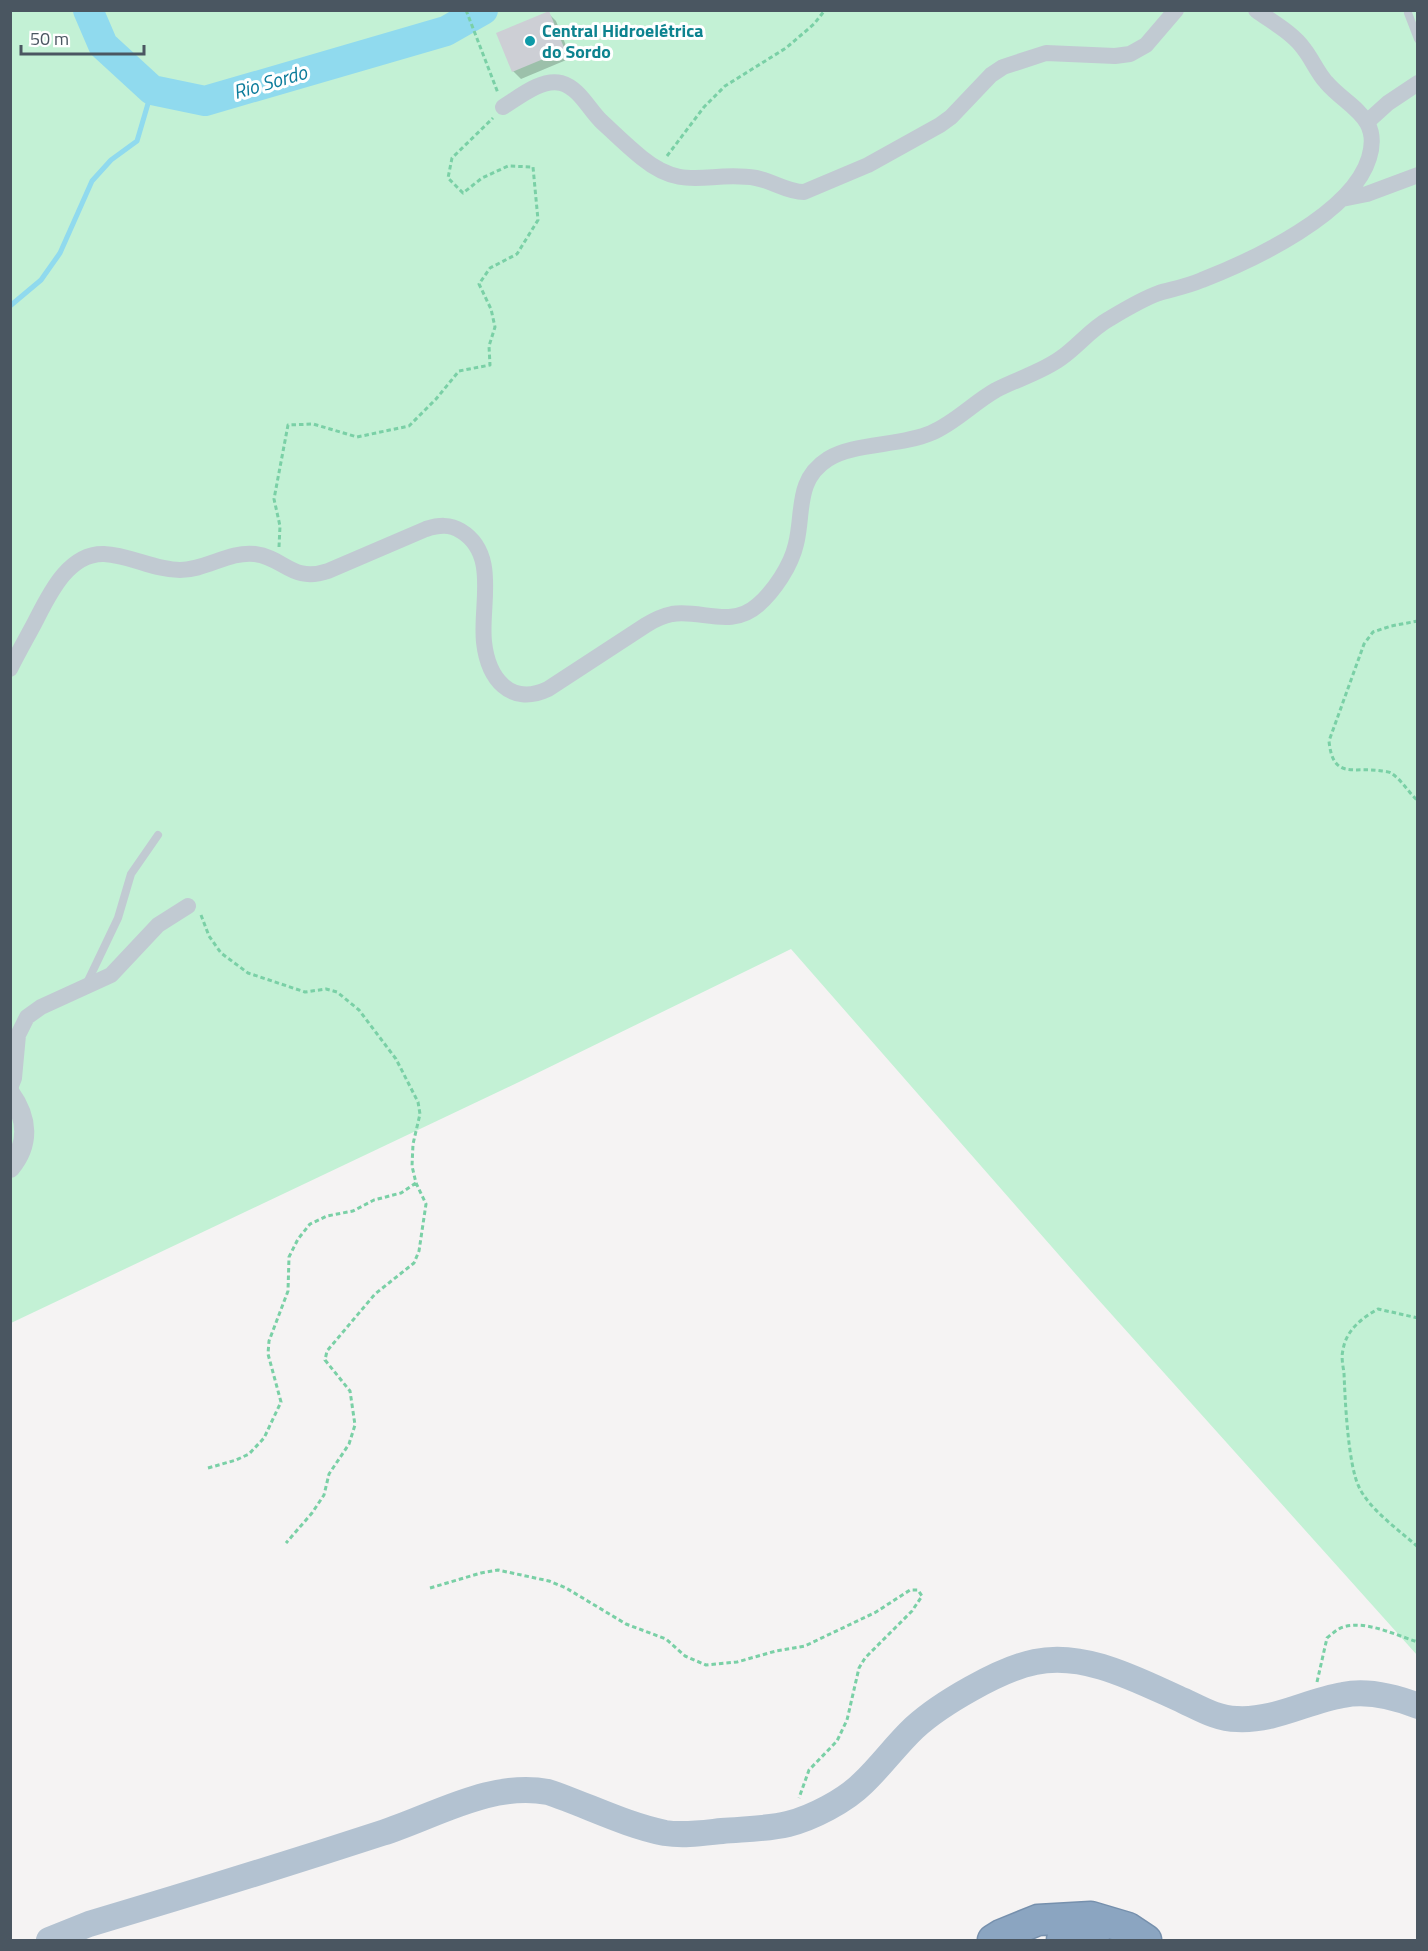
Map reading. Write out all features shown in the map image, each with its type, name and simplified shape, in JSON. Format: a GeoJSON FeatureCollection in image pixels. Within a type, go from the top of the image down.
{"type":"FeatureCollection","features":[{"type":"Feature","properties":{"kind":"highway"},"geometry":{"type":"LineString","coordinates":[[993,1941],[1001,1935],[1038,1920],[1091,1917],[1128,1928],[1146,1941]]}},
{"type":"Feature","properties":{"kind":"highway"},"geometry":{"type":"LineString","coordinates":[[1062,1941],[1088,1939],[1094,1941]]}},
{"type":"Feature","properties":{"kind":"main road"},"geometry":{"type":"LineString","coordinates":[[48,1941],[89,1924],[385,1832],[477,1798],[510,1791],[548,1792],[651,1829],[677,1834],[776,1826],[799,1820],[832,1805],[859,1787],[911,1731],[952,1700],[1005,1672],[1034,1662],[1050,1660],[1096,1665],[1124,1674],[1208,1712],[1229,1719],[1252,1720],[1269,1717],[1344,1695],[1387,1696],[1418,1706]]}},
{"type":"Feature","properties":{"kind":"street"},"geometry":{"type":"LineString","coordinates":[[503,107],[545,83],[555,82],[567,85],[630,148],[657,169],[681,178],[697,180],[749,178],[767,181],[795,192],[811,191],[868,165],[939,125],[951,117],[991,75],[1003,67],[1046,53],[1115,56],[1134,53],[1146,45],[1176,10]]}},
{"type":"Feature","properties":{"kind":"street"},"geometry":{"type":"LineString","coordinates":[[10,669],[56,585],[68,571],[88,557],[107,554],[152,566],[180,570],[196,568],[243,554],[260,555],[299,573],[318,574],[426,529],[444,525],[459,530],[473,541],[480,552],[484,564],[484,639],[492,668],[500,684],[520,695],[538,693],[548,689],[649,622],[661,617],[683,613],[730,617],[756,607],[776,583],[792,557],[797,539],[804,488],[819,466],[830,457],[848,451],[916,438],[935,431],[997,390],[1059,360],[1115,315],[1152,296],[1201,280],[1275,246],[1327,213],[1342,199],[1361,175],[1370,158],[1372,139],[1367,122],[1325,81],[1299,42],[1257,10]]}},
{"type":"Feature","properties":{"kind":"street"},"geometry":{"type":"LineString","coordinates":[[1367,122],[1388,103],[1418,83]]}},
{"type":"Feature","properties":{"kind":"street"},"geometry":{"type":"LineString","coordinates":[[1342,199],[1370,193],[1418,175]]}},
{"type":"Feature","properties":{"kind":"street"},"geometry":{"type":"LineString","coordinates":[[10,1088],[14,1078],[18,1035],[24,1020],[34,1011],[113,973],[158,925],[188,906]]}},
{"type":"Feature","properties":{"kind":"street"},"geometry":{"type":"LineString","coordinates":[[10,1093],[21,1112],[25,1133],[21,1153],[10,1168]]}},
{"type":"Feature","properties":{"kind":"lane"},"geometry":{"type":"LineString","coordinates":[[1408,13],[1418,39]]}},
{"type":"Feature","properties":{"kind":"lane"},"geometry":{"type":"LineString","coordinates":[[85,987],[118,918],[131,874],[158,835]]}},
{"type":"Feature","properties":{"kind":"path"},"geometry":{"type":"LineString","coordinates":[[273,560],[280,540],[280,526],[274,499],[288,425],[314,424],[357,437],[409,426],[436,399],[459,371],[490,365],[489,346],[495,327],[491,309],[478,285],[490,268],[517,254],[538,220],[533,167],[508,166],[482,178],[463,193],[448,178],[452,158],[503,107],[465,10]]}},
{"type":"Feature","properties":{"kind":"path"},"geometry":{"type":"LineString","coordinates":[[657,169],[704,107],[725,86],[786,48],[814,24],[825,10]]}},
{"type":"Feature","properties":{"kind":"path"},"geometry":{"type":"LineString","coordinates":[[1418,621],[1373,632],[1364,644],[1329,741],[1331,757],[1340,766],[1349,771],[1370,769],[1391,772],[1418,801]]}},
{"type":"Feature","properties":{"kind":"path"},"geometry":{"type":"LineString","coordinates":[[188,906],[198,910],[209,936],[221,953],[248,973],[305,992],[326,989],[337,992],[359,1010],[396,1059],[418,1102],[420,1114],[413,1144],[412,1166],[416,1183],[426,1204],[418,1251],[414,1263],[375,1294],[327,1351],[325,1360],[350,1391],[355,1425],[349,1444],[329,1474],[324,1496],[285,1543]]}},
{"type":"Feature","properties":{"kind":"path"},"geometry":{"type":"LineString","coordinates":[[208,1468],[249,1454],[264,1438],[281,1402],[268,1354],[269,1341],[288,1291],[289,1257],[298,1239],[310,1224],[327,1216],[353,1210],[374,1200],[401,1193],[416,1183]]}},
{"type":"Feature","properties":{"kind":"path"},"geometry":{"type":"LineString","coordinates":[[1418,1214],[1418,1220]]}},
{"type":"Feature","properties":{"kind":"path"},"geometry":{"type":"LineString","coordinates":[[1418,1318],[1378,1310],[1364,1317],[1350,1330],[1342,1349],[1344,1389],[1353,1463],[1359,1487],[1371,1503],[1418,1547]]}},
{"type":"Feature","properties":{"kind":"path"},"geometry":{"type":"LineString","coordinates":[[430,1588],[498,1570],[549,1581],[566,1588],[626,1624],[666,1639],[685,1656],[706,1665],[736,1662],[805,1646],[876,1612],[910,1590],[918,1590],[922,1596],[912,1611],[865,1658],[859,1668],[846,1720],[837,1741],[809,1770],[802,1786],[798,1805],[799,1820]]}},
{"type":"Feature","properties":{"kind":"path"},"geometry":{"type":"LineString","coordinates":[[1322,1700],[1317,1685],[1320,1664],[1327,1638],[1340,1628],[1355,1624],[1380,1629],[1418,1642]]}},
{"type":"Feature","properties":{"kind":"green space"},"geometry":{"type":"Polygon","coordinates":[[[10,11],[1417,11],[1417,1655],[1087,1287],[791,949],[519,1082],[11,1323],[10,11]]]}},
{"type":"Feature","properties":{"kind":"building","name":"Central Hidroelétrica do Sordo"},"geometry":{"type":"Polygon","coordinates":[[[549,11],[565,50],[512,72],[496,33],[549,11]]]}},
{"type":"Feature","properties":{"kind":"waterway","name":"Rio Sordo"},"geometry":{"type":"LineString","coordinates":[[88,10],[103,45],[152,90],[205,101],[446,31],[483,10]]}},
{"type":"Feature","properties":{"kind":"waterway"},"geometry":{"type":"LineString","coordinates":[[10,306],[41,280],[60,253],[92,181],[111,160],[137,141],[152,90]]}},
{"type":"Feature","properties":{"kind":"place","name":"Central Hidroelétrica do Sordo"},"geometry":{"type":"Point","coordinates":[530,41]}}]}
